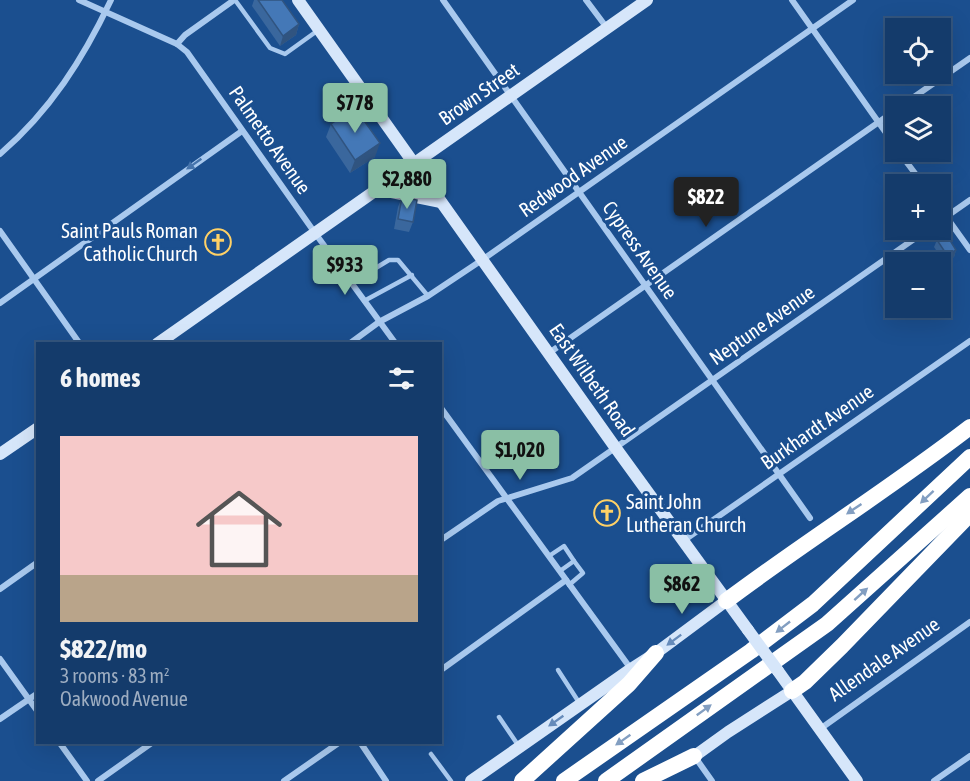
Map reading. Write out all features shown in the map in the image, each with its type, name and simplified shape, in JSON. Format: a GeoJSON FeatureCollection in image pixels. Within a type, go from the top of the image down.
{"type":"FeatureCollection","features":[{"type":"Feature","properties":{"kind":"highway"},"geometry":{"type":"LineString","coordinates":[[726,601],[781,560],[930,458],[970,427]]}},
{"type":"Feature","properties":{"kind":"highway"},"geometry":{"type":"LineString","coordinates":[[564,781],[752,651],[813,604],[970,457]]}},
{"type":"Feature","properties":{"kind":"highway"},"geometry":{"type":"LineString","coordinates":[[606,781],[827,624],[970,496]]}},
{"type":"Feature","properties":{"kind":"highway"},"geometry":{"type":"LineString","coordinates":[[792,691],[806,682],[970,514]]}},
{"type":"Feature","properties":{"kind":"highway"},"geometry":{"type":"LineString","coordinates":[[522,781],[628,684],[656,653]]}},
{"type":"Feature","properties":{"kind":"highway"},"geometry":{"type":"LineString","coordinates":[[643,781],[694,756]]}},
{"type":"Feature","properties":{"kind":"main road","name":"East Wilbeth Road"},"geometry":{"type":"LineString","coordinates":[[298,0],[615,447],[857,781]]}},
{"type":"Feature","properties":{"kind":"main road","name":"Brown Street"},"geometry":{"type":"LineString","coordinates":[[160,342],[647,0]]}},
{"type":"Feature","properties":{"kind":"main road"},"geometry":{"type":"LineString","coordinates":[[377,189],[441,202]]}},
{"type":"Feature","properties":{"kind":"main road"},"geometry":{"type":"LineString","coordinates":[[0,454],[36,429]]}},
{"type":"Feature","properties":{"kind":"main road"},"geometry":{"type":"LineString","coordinates":[[471,781],[656,653],[726,601]]}},
{"type":"Feature","properties":{"kind":"main road"},"geometry":{"type":"LineString","coordinates":[[660,781],[792,691]]}},
{"type":"Feature","properties":{"kind":"street","name":"Palmetto Avenue"},"geometry":{"type":"LineString","coordinates":[[79,0],[177,45],[187,52],[394,342]]}},
{"type":"Feature","properties":{"kind":"street"},"geometry":{"type":"LineString","coordinates":[[0,154],[40,115],[64,85],[91,40],[111,0]]}},
{"type":"Feature","properties":{"kind":"street"},"geometry":{"type":"LineString","coordinates":[[177,45],[185,35],[234,0]]}},
{"type":"Feature","properties":{"kind":"street","name":"Cypress Avenue"},"geometry":{"type":"LineString","coordinates":[[443,0],[810,518]]}},
{"type":"Feature","properties":{"kind":"street"},"geometry":{"type":"LineString","coordinates":[[586,0],[607,28]]}},
{"type":"Feature","properties":{"kind":"street"},"geometry":{"type":"LineString","coordinates":[[792,0],[885,132]]}},
{"type":"Feature","properties":{"kind":"street","name":"Redwood Avenue"},"geometry":{"type":"LineString","coordinates":[[352,342],[379,322],[428,296],[482,260],[853,0]]}},
{"type":"Feature","properties":{"kind":"street"},"geometry":{"type":"LineString","coordinates":[[915,96],[970,58]]}},
{"type":"Feature","properties":{"kind":"street"},"geometry":{"type":"LineString","coordinates":[[549,353],[885,118]]}},
{"type":"Feature","properties":{"kind":"street"},"geometry":{"type":"LineString","coordinates":[[0,303],[242,131]]}},
{"type":"Feature","properties":{"kind":"street"},"geometry":{"type":"LineString","coordinates":[[951,214],[970,200]]}},
{"type":"Feature","properties":{"kind":"street"},"geometry":{"type":"LineString","coordinates":[[951,227],[970,250]]}},
{"type":"Feature","properties":{"kind":"street"},"geometry":{"type":"LineString","coordinates":[[0,231],[79,342]]}},
{"type":"Feature","properties":{"kind":"street","name":"Neptune Avenue"},"geometry":{"type":"LineString","coordinates":[[442,539],[498,501],[572,478],[913,240]]}},
{"type":"Feature","properties":{"kind":"street","name":"Burkhardt Avenue"},"geometry":{"type":"LineString","coordinates":[[683,541],[970,341]]}},
{"type":"Feature","properties":{"kind":"street"},"geometry":{"type":"LineString","coordinates":[[442,410],[631,669]]}},
{"type":"Feature","properties":{"kind":"street"},"geometry":{"type":"LineString","coordinates":[[0,589],[36,563]]}},
{"type":"Feature","properties":{"kind":"street"},"geometry":{"type":"LineString","coordinates":[[442,669],[568,582]]}},
{"type":"Feature","properties":{"kind":"street","name":"Allendale Avenue"},"geometry":{"type":"LineString","coordinates":[[820,729],[970,622]]}},
{"type":"Feature","properties":{"kind":"street"},"geometry":{"type":"LineString","coordinates":[[0,658],[36,708]]}},
{"type":"Feature","properties":{"kind":"street"},"geometry":{"type":"LineString","coordinates":[[0,719],[36,694]]}},
{"type":"Feature","properties":{"kind":"street"},"geometry":{"type":"LineString","coordinates":[[60,744],[87,781]]}},
{"type":"Feature","properties":{"kind":"street"},"geometry":{"type":"LineString","coordinates":[[98,781],[150,744]]}},
{"type":"Feature","properties":{"kind":"street"},"geometry":{"type":"LineString","coordinates":[[284,781],[337,744]]}},
{"type":"Feature","properties":{"kind":"street"},"geometry":{"type":"LineString","coordinates":[[361,744],[386,781]]}},
{"type":"Feature","properties":{"kind":"street"},"geometry":{"type":"LineString","coordinates":[[694,756],[712,781]]}},
{"type":"Feature","properties":{"kind":"street"},"geometry":{"type":"LineString","coordinates":[[934,781],[970,756]]}},
{"type":"Feature","properties":{"kind":"lane"},"geometry":{"type":"LineString","coordinates":[[234,0],[270,48],[285,54],[318,29]]}},
{"type":"Feature","properties":{"kind":"lane"},"geometry":{"type":"LineString","coordinates":[[351,283],[389,260],[398,260],[428,296]]}},
{"type":"Feature","properties":{"kind":"lane"},"geometry":{"type":"LineString","coordinates":[[364,301],[412,275]]}},
{"type":"Feature","properties":{"kind":"lane"},"geometry":{"type":"LineString","coordinates":[[549,556],[564,546],[583,573],[568,582]]}},
{"type":"Feature","properties":{"kind":"lane"},"geometry":{"type":"LineString","coordinates":[[560,571],[574,561]]}},
{"type":"Feature","properties":{"kind":"lane"},"geometry":{"type":"LineString","coordinates":[[558,670],[580,704]]}},
{"type":"Feature","properties":{"kind":"lane"},"geometry":{"type":"LineString","coordinates":[[498,717],[520,747]]}},
{"type":"Feature","properties":{"kind":"lane"},"geometry":{"type":"LineString","coordinates":[[431,754],[451,781]]}},
{"type":"Feature","properties":{"kind":"building"},"geometry":{"type":"Polygon","coordinates":[[[258,0],[282,0],[299,24],[283,36],[258,0]]]}},
{"type":"Feature","properties":{"kind":"building"},"geometry":{"type":"Polygon","coordinates":[[[355,108],[380,143],[355,160],[331,124],[355,108]]]}},
{"type":"Feature","properties":{"kind":"building"},"geometry":{"type":"Polygon","coordinates":[[[402,197],[417,200],[413,222],[398,219],[402,197]]]}},
{"type":"Feature","properties":{"kind":"building"},"geometry":{"type":"Polygon","coordinates":[[[937,240],[950,240],[956,250],[951,253],[945,252],[937,240]]]}},
{"type":"Feature","properties":{"kind":"place","name":"Saint Pauls Roman Catholic Church"},"geometry":{"type":"Point","coordinates":[218,242]}},
{"type":"Feature","properties":{"kind":"place","name":"Saint John Lutheran Church"},"geometry":{"type":"Point","coordinates":[607,513]}}]}
